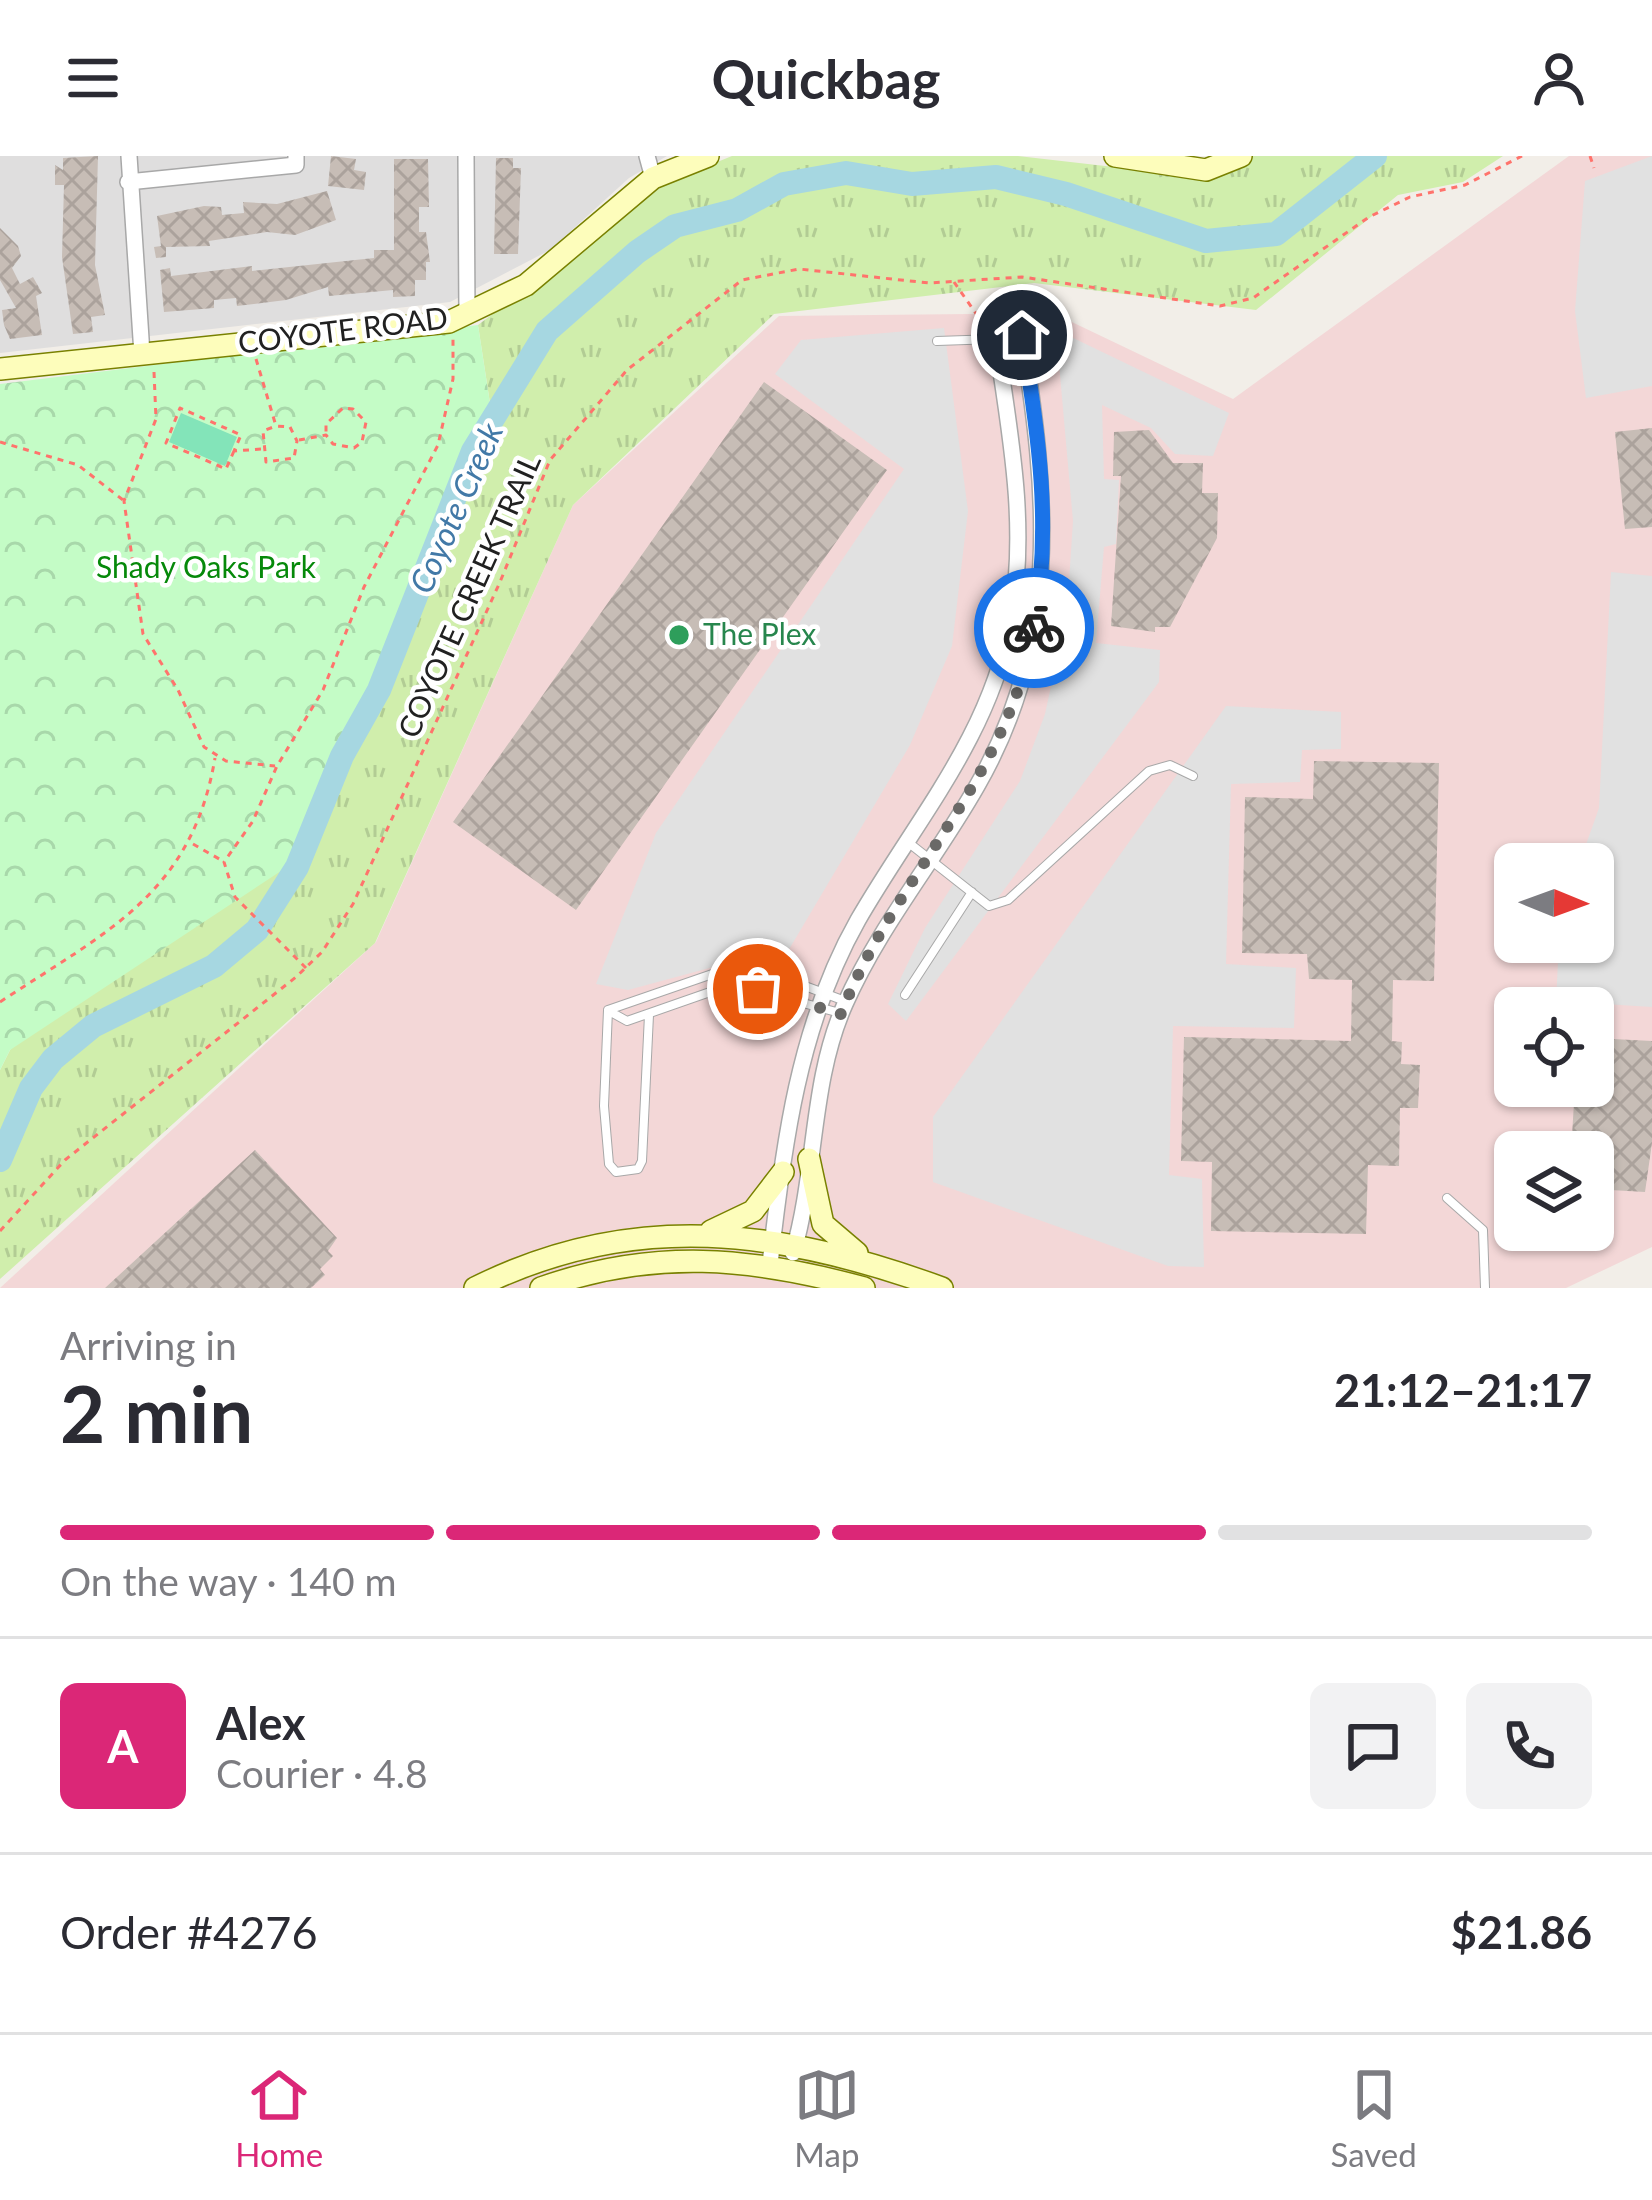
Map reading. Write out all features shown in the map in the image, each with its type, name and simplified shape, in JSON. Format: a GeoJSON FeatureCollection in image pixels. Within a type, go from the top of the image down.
{"type":"FeatureCollection","features":[{"type":"Feature","properties":{"kind":"main road","name":"COYOTE ROAD"},"geometry":{"type":"LineString","coordinates":[[0,369],[148,360],[449,322],[526,284],[650,167],[708,156]]}},
{"type":"Feature","properties":{"kind":"main road"},"geometry":{"type":"LineString","coordinates":[[1115,156],[1206,170],[1241,156]]}},
{"type":"Feature","properties":{"kind":"main road"},"geometry":{"type":"LineString","coordinates":[[809,1159],[823,1224],[842,1244],[878,1266]]}},
{"type":"Feature","properties":{"kind":"main road"},"geometry":{"type":"LineString","coordinates":[[704,1233],[753,1211],[783,1172]]}},
{"type":"Feature","properties":{"kind":"main road"},"geometry":{"type":"LineString","coordinates":[[475,1288],[604,1243],[704,1233],[796,1243],[942,1288]]}},
{"type":"Feature","properties":{"kind":"main road"},"geometry":{"type":"LineString","coordinates":[[542,1288],[612,1268],[692,1260],[780,1265],[864,1288]]}},
{"type":"Feature","properties":{"kind":"street"},"geometry":{"type":"LineString","coordinates":[[129,156],[148,360]]}},
{"type":"Feature","properties":{"kind":"street"},"geometry":{"type":"LineString","coordinates":[[128,182],[296,165],[296,156]]}},
{"type":"Feature","properties":{"kind":"street"},"geometry":{"type":"LineString","coordinates":[[466,156],[467,315]]}},
{"type":"Feature","properties":{"kind":"street"},"geometry":{"type":"LineString","coordinates":[[1022,335],[1044,482],[1041,591],[1023,680],[979,784],[881,932],[844,1008],[809,1159],[796,1243],[780,1265],[773,1239],[783,1172],[802,1061],[820,999],[858,920],[982,718],[1010,624],[1020,528],[995,339],[1022,335]]}},
{"type":"Feature","properties":{"kind":"lane"},"geometry":{"type":"LineString","coordinates":[[937,341],[995,339]]}},
{"type":"Feature","properties":{"kind":"lane"},"geometry":{"type":"LineString","coordinates":[[909,843],[989,906],[1007,900],[1149,771],[1170,765],[1193,776]]}},
{"type":"Feature","properties":{"kind":"lane"},"geometry":{"type":"LineString","coordinates":[[905,994],[972,892]]}},
{"type":"Feature","properties":{"kind":"lane"},"geometry":{"type":"LineString","coordinates":[[758,989],[762,970]]}},
{"type":"Feature","properties":{"kind":"lane"},"geometry":{"type":"LineString","coordinates":[[608,1010],[721,971],[762,970],[844,1008]]}},
{"type":"Feature","properties":{"kind":"lane"},"geometry":{"type":"LineString","coordinates":[[608,1010],[627,1021],[733,984],[820,999]]}},
{"type":"Feature","properties":{"kind":"lane"},"geometry":{"type":"LineString","coordinates":[[608,1010],[604,1106],[609,1165],[616,1172],[638,1168],[642,1160],[643,1058],[649,1015]]}},
{"type":"Feature","properties":{"kind":"lane"},"geometry":{"type":"LineString","coordinates":[[1447,1198],[1483,1230],[1485,1288]]}},
{"type":"Feature","properties":{"kind":"path","name":"COYOTE CREEK TRAIL"},"geometry":{"type":"LineString","coordinates":[[0,1231],[65,1160],[306,968],[353,904],[550,460],[627,370],[742,280],[799,269],[954,282],[1022,277],[1220,305],[1252,298],[1370,217],[1410,196],[1466,185],[1522,156]]}},
{"type":"Feature","properties":{"kind":"path"},"geometry":{"type":"LineString","coordinates":[[1590,156],[1594,168]]}},
{"type":"Feature","properties":{"kind":"path"},"geometry":{"type":"LineString","coordinates":[[954,282],[977,315]]}},
{"type":"Feature","properties":{"kind":"path"},"geometry":{"type":"LineString","coordinates":[[224,862],[253,821],[277,766],[323,690],[364,587],[438,445],[453,379],[452,336]]}},
{"type":"Feature","properties":{"kind":"path"},"geometry":{"type":"LineString","coordinates":[[256,357],[276,426]]}},
{"type":"Feature","properties":{"kind":"path"},"geometry":{"type":"LineString","coordinates":[[148,360],[156,419],[124,501],[143,634],[178,690],[194,735],[215,756],[266,769],[277,766]]}},
{"type":"Feature","properties":{"kind":"path"},"geometry":{"type":"LineString","coordinates":[[180,408],[241,435],[234,451],[226,470],[166,443],[180,408]]}},
{"type":"Feature","properties":{"kind":"path"},"geometry":{"type":"LineString","coordinates":[[343,408],[353,409],[366,422],[362,442],[354,448],[333,444],[326,435],[326,424],[343,408]]}},
{"type":"Feature","properties":{"kind":"path"},"geometry":{"type":"LineString","coordinates":[[156,419],[173,426]]}},
{"type":"Feature","properties":{"kind":"path"},"geometry":{"type":"LineString","coordinates":[[276,426],[290,427],[297,441],[294,458],[266,462],[260,449],[263,431],[276,426]]}},
{"type":"Feature","properties":{"kind":"path"},"geometry":{"type":"LineString","coordinates":[[297,441],[326,435]]}},
{"type":"Feature","properties":{"kind":"path"},"geometry":{"type":"LineString","coordinates":[[0,442],[78,464],[124,501]]}},
{"type":"Feature","properties":{"kind":"path"},"geometry":{"type":"LineString","coordinates":[[234,451],[260,449]]}},
{"type":"Feature","properties":{"kind":"path"},"geometry":{"type":"LineString","coordinates":[[0,1002],[106,932],[154,892],[191,843],[208,799],[215,756]]}},
{"type":"Feature","properties":{"kind":"path"},"geometry":{"type":"LineString","coordinates":[[266,769],[271,779]]}},
{"type":"Feature","properties":{"kind":"path"},"geometry":{"type":"LineString","coordinates":[[191,843],[224,862],[236,897],[306,968]]}},
{"type":"Feature","properties":{"kind":"shaded area"},"geometry":{"type":"Polygon","coordinates":[[[0,156],[667,156],[629,178],[550,250],[450,302],[0,353],[0,156]]]}},
{"type":"Feature","properties":{"kind":"shaded area"},"geometry":{"type":"Polygon","coordinates":[[[1569,156],[1652,156],[1652,1247],[1566,1288],[0,1288],[376,942],[573,505],[779,316],[1053,313],[1233,399],[1569,156]]]}},
{"type":"Feature","properties":{"kind":"shaded area"},"geometry":{"type":"Polygon","coordinates":[[[1652,156],[1652,386],[1586,398],[1575,311],[1585,181],[1652,156]]]}},
{"type":"Feature","properties":{"kind":"shaded area"},"geometry":{"type":"Polygon","coordinates":[[[944,328],[968,511],[952,646],[910,745],[778,968],[739,960],[628,990],[596,984],[656,833],[904,469],[775,374],[801,340],[944,328]]]}},
{"type":"Feature","properties":{"kind":"shaded area"},"geometry":{"type":"Polygon","coordinates":[[[1067,335],[1229,413],[1213,456],[1175,454],[1151,428],[1102,405],[1104,479],[1119,480],[1116,544],[1104,547],[1096,643],[1160,650],[1159,682],[906,1021],[888,1004],[925,928],[1020,781],[1045,714],[1067,612],[1073,521],[1059,364],[1038,340],[1067,335]]]}},
{"type":"Feature","properties":{"kind":"shaded area"},"geometry":{"type":"Polygon","coordinates":[[[1611,572],[1652,576],[1652,1007],[1614,1005],[1614,987],[1557,987],[1558,963],[1614,963],[1614,843],[1586,843],[1599,808],[1611,572]]]}},
{"type":"Feature","properties":{"kind":"shaded area"},"geometry":{"type":"Polygon","coordinates":[[[1226,706],[1341,712],[1341,749],[1302,750],[1300,782],[1231,784],[1226,964],[1296,968],[1294,1028],[1173,1026],[1169,1175],[1202,1179],[1204,1267],[1168,1266],[933,1182],[933,1117],[1226,706]]]}},
{"type":"Feature","properties":{"kind":"green space"},"geometry":{"type":"Polygon","coordinates":[[[732,156],[1018,156],[1210,178],[1252,156],[1503,156],[1463,182],[1398,195],[1256,310],[1034,283],[774,314],[573,505],[375,943],[0,1279],[0,1070],[10,1050],[495,436],[478,325],[668,182],[732,156]]]}},
{"type":"Feature","properties":{"kind":"green space","name":"Shady Oaks Park"},"geometry":{"type":"Polygon","coordinates":[[[478,325],[495,436],[293,863],[10,1050],[0,1070],[0,384],[478,325]]]}},
{"type":"Feature","properties":{"kind":"green space"},"geometry":{"type":"Polygon","coordinates":[[[181,413],[237,437],[225,466],[169,442],[181,413]]]}},
{"type":"Feature","properties":{"kind":"building"},"geometry":{"type":"Polygon","coordinates":[[[98,156],[95,265],[105,315],[91,317],[93,332],[73,334],[62,257],[64,185],[55,185],[55,165],[63,170],[63,158],[98,156]]]}},
{"type":"Feature","properties":{"kind":"building"},"geometry":{"type":"Polygon","coordinates":[[[331,156],[356,159],[354,170],[366,172],[364,190],[328,186],[331,156]]]}},
{"type":"Feature","properties":{"kind":"building"},"geometry":{"type":"Polygon","coordinates":[[[496,158],[513,158],[513,168],[521,168],[518,254],[494,254],[496,158]]]}},
{"type":"Feature","properties":{"kind":"building"},"geometry":{"type":"Polygon","coordinates":[[[394,159],[428,159],[429,207],[419,207],[419,232],[426,232],[430,262],[426,262],[426,280],[415,280],[415,296],[393,297],[393,290],[329,296],[328,287],[286,300],[237,306],[236,298],[214,300],[214,308],[164,312],[160,270],[170,268],[171,276],[252,266],[252,271],[374,258],[374,250],[394,250],[394,159]]]}},
{"type":"Feature","properties":{"kind":"building"},"geometry":{"type":"Polygon","coordinates":[[[327,191],[336,220],[295,235],[267,232],[209,241],[210,246],[166,247],[166,257],[156,258],[154,247],[161,246],[157,216],[204,206],[221,207],[222,215],[244,213],[243,202],[277,204],[327,191]]]}},
{"type":"Feature","properties":{"kind":"building"},"geometry":{"type":"Polygon","coordinates":[[[0,228],[18,246],[21,256],[12,268],[20,284],[33,277],[42,293],[36,296],[42,335],[10,339],[4,325],[2,310],[16,308],[0,280],[0,228]]]}},
{"type":"Feature","properties":{"kind":"building"},"geometry":{"type":"Polygon","coordinates":[[[764,382],[887,470],[576,910],[453,822],[764,382]]]}},
{"type":"Feature","properties":{"kind":"building"},"geometry":{"type":"Polygon","coordinates":[[[1652,428],[1652,527],[1625,529],[1615,432],[1652,428]]]}},
{"type":"Feature","properties":{"kind":"building"},"geometry":{"type":"Polygon","coordinates":[[[1149,430],[1173,463],[1203,463],[1202,493],[1218,493],[1217,538],[1170,627],[1155,627],[1155,632],[1111,626],[1121,476],[1113,476],[1114,432],[1149,430]]]}},
{"type":"Feature","properties":{"kind":"building"},"geometry":{"type":"Polygon","coordinates":[[[1314,761],[1439,763],[1434,981],[1393,980],[1392,1041],[1402,1042],[1401,1064],[1420,1065],[1418,1108],[1400,1108],[1399,1166],[1368,1165],[1366,1234],[1211,1231],[1212,1162],[1181,1161],[1184,1037],[1351,1041],[1352,980],[1309,979],[1307,954],[1242,953],[1245,797],[1313,799],[1314,761]]]}},
{"type":"Feature","properties":{"kind":"building"},"geometry":{"type":"Polygon","coordinates":[[[1614,1039],[1652,1041],[1652,1143],[1645,1192],[1614,1190],[1614,1131],[1572,1131],[1574,1107],[1614,1107],[1614,1039]]]}},
{"type":"Feature","properties":{"kind":"building"},"geometry":{"type":"Polygon","coordinates":[[[255,1150],[337,1238],[328,1251],[333,1256],[320,1269],[325,1275],[311,1288],[105,1288],[255,1150]]]}},
{"type":"Feature","properties":{"kind":"waterway","name":"Coyote Creek"},"geometry":{"type":"LineString","coordinates":[[0,1160],[31,1088],[53,1059],[93,1026],[214,966],[257,930],[297,867],[342,756],[379,690],[473,451],[547,331],[637,252],[675,226],[737,210],[784,184],[846,173],[912,184],[996,177],[1066,194],[1206,241],[1276,234],[1375,156]]}},
{"type":"Feature","properties":{"kind":"way so far"},"geometry":{"type":"LineString","coordinates":[[758,989],[841,1014],[881,932],[979,784],[1023,680],[1034,628]]}},
{"type":"Feature","properties":{"kind":"place","name":"The Plex"},"geometry":{"type":"Point","coordinates":[679,635]}},
{"type":"Feature","properties":{"kind":"route"},"geometry":{"type":"LineString","coordinates":[[1022,335],[1044,482],[1044,549],[1034,628]]}}]}
